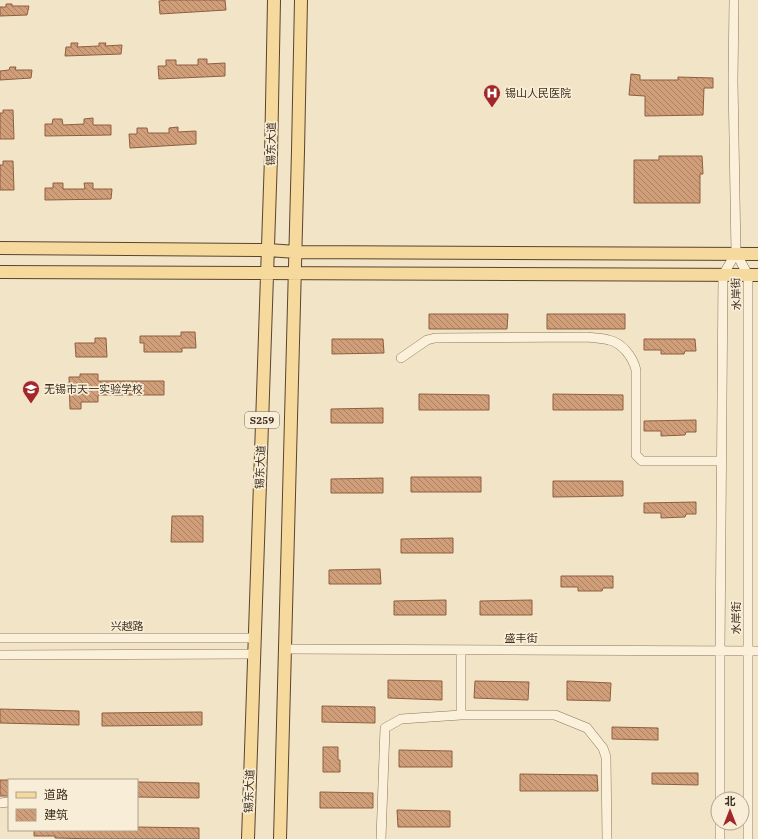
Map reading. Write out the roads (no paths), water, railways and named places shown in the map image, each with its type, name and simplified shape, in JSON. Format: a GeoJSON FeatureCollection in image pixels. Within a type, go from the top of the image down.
{"type":"FeatureCollection","features":[{"type":"Feature","properties":{"kind":"main road","name":"锡东大道"},"geometry":{"type":"LineString","coordinates":[[248,839],[268,250],[274,0]]}},
{"type":"Feature","properties":{"kind":"main road","name":"S259"},"geometry":{"type":"LineString","coordinates":[[280,839],[296,252],[301,0]]}},
{"type":"Feature","properties":{"kind":"main road"},"geometry":{"type":"LineString","coordinates":[[0,248],[268,250],[296,252],[758,254]]}},
{"type":"Feature","properties":{"kind":"main road"},"geometry":{"type":"LineString","coordinates":[[0,272],[753,275]]}},
{"type":"Feature","properties":{"kind":"street"},"geometry":{"type":"LineString","coordinates":[[734,0],[733,81],[736,253]]}},
{"type":"Feature","properties":{"kind":"street","name":"水岸街"},"geometry":{"type":"LineString","coordinates":[[720,791],[723,274],[736,253],[753,275],[748,460],[748,839]]}},
{"type":"Feature","properties":{"kind":"street"},"geometry":{"type":"LineString","coordinates":[[401,358],[427,340],[435,338],[586,337],[610,340],[622,347],[634,362],[636,370],[636,455],[642,461],[721,460]]}},
{"type":"Feature","properties":{"kind":"street"},"geometry":{"type":"LineString","coordinates":[[748,460],[758,460]]}},
{"type":"Feature","properties":{"kind":"street","name":"兴越路"},"geometry":{"type":"LineString","coordinates":[[0,638],[254,638]]}},
{"type":"Feature","properties":{"kind":"street","name":"盛丰街"},"geometry":{"type":"LineString","coordinates":[[285,649],[758,651]]}},
{"type":"Feature","properties":{"kind":"street"},"geometry":{"type":"LineString","coordinates":[[461,650],[461,715]]}},
{"type":"Feature","properties":{"kind":"street"},"geometry":{"type":"LineString","coordinates":[[0,655],[254,654]]}},
{"type":"Feature","properties":{"kind":"street"},"geometry":{"type":"LineString","coordinates":[[381,839],[385,728],[401,719],[461,715],[555,715],[588,728],[603,748],[606,757],[607,839]]}},
{"type":"Feature","properties":{"kind":"place","name":"锡山人民医院"},"geometry":{"type":"Point","coordinates":[492,108]}},
{"type":"Feature","properties":{"kind":"place","name":"无锡市天一实验学校"},"geometry":{"type":"Point","coordinates":[31,404]}}]}
